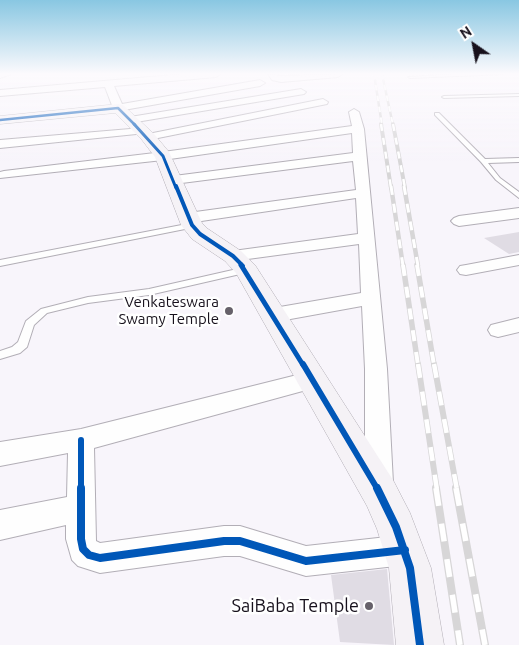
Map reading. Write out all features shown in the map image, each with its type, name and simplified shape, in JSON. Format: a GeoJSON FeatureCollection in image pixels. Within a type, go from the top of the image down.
{"type":"FeatureCollection","features":[{"type":"Feature","properties":{"kind":"street"},"geometry":{"type":"LineString","coordinates":[[41,104],[141,131],[356,120],[358,156],[364,193],[376,369],[380,493]]}},
{"type":"Feature","properties":{"kind":"street"},"geometry":{"type":"LineString","coordinates":[[145,104],[141,131],[190,222],[200,234],[239,263],[274,315],[380,493],[410,568],[420,645]]}},
{"type":"Feature","properties":{"kind":"street"},"geometry":{"type":"LineString","coordinates":[[141,131],[208,104]]}},
{"type":"Feature","properties":{"kind":"street"},"geometry":{"type":"LineString","coordinates":[[4,175],[141,131],[251,104]]}},
{"type":"Feature","properties":{"kind":"street"},"geometry":{"type":"LineString","coordinates":[[326,104],[330,106]]}},
{"type":"Feature","properties":{"kind":"street"},"geometry":{"type":"LineString","coordinates":[[0,144],[141,131],[330,106]]}},
{"type":"Feature","properties":{"kind":"street"},"geometry":{"type":"LineString","coordinates":[[288,118],[330,106]]}},
{"type":"Feature","properties":{"kind":"street"},"geometry":{"type":"LineString","coordinates":[[0,120],[141,131],[358,156]]}},
{"type":"Feature","properties":{"kind":"street"},"geometry":{"type":"LineString","coordinates":[[190,222],[364,193]]}},
{"type":"Feature","properties":{"kind":"street"},"geometry":{"type":"LineString","coordinates":[[458,221],[519,213]]}},
{"type":"Feature","properties":{"kind":"street"},"geometry":{"type":"LineString","coordinates":[[239,263],[366,238]]}},
{"type":"Feature","properties":{"kind":"street"},"geometry":{"type":"LineString","coordinates":[[466,270],[519,260]]}},
{"type":"Feature","properties":{"kind":"street"},"geometry":{"type":"LineString","coordinates":[[274,315],[370,298]]}},
{"type":"Feature","properties":{"kind":"street"},"geometry":{"type":"LineString","coordinates":[[498,330],[519,325]]}},
{"type":"Feature","properties":{"kind":"street"},"geometry":{"type":"LineString","coordinates":[[0,454],[80,440],[313,380]]}},
{"type":"Feature","properties":{"kind":"street"},"geometry":{"type":"LineString","coordinates":[[80,440],[83,549],[89,555],[100,558],[224,541],[240,541],[290,557],[306,560],[404,550]]}},
{"type":"Feature","properties":{"kind":"street"},"geometry":{"type":"LineString","coordinates":[[0,525],[81,508]]}},
{"type":"Feature","properties":{"kind":"lane"},"geometry":{"type":"LineString","coordinates":[[437,114],[498,179],[519,196]]}},
{"type":"Feature","properties":{"kind":"lane"},"geometry":{"type":"LineString","coordinates":[[483,161],[519,160]]}},
{"type":"Feature","properties":{"kind":"lane"},"geometry":{"type":"LineString","coordinates":[[0,263],[190,222]]}},
{"type":"Feature","properties":{"kind":"lane"},"geometry":{"type":"LineString","coordinates":[[0,355],[16,350],[23,344],[30,324],[44,311],[88,300],[149,292],[239,263]]}},
{"type":"Feature","properties":{"kind":"building"},"geometry":{"type":"Polygon","coordinates":[[[519,232],[519,252],[509,254],[484,238],[519,232]]]}},
{"type":"Feature","properties":{"kind":"building","name":"SaiBaba Temple"},"geometry":{"type":"Polygon","coordinates":[[[387,569],[394,645],[340,642],[331,575],[387,569]]]}},
{"type":"Feature","properties":{"kind":"railway"},"geometry":{"type":"LineString","coordinates":[[379,104],[382,125]]}},
{"type":"Feature","properties":{"kind":"railway"},"geometry":{"type":"LineString","coordinates":[[388,104],[393,125]]}},
{"type":"Feature","properties":{"kind":"railway"},"geometry":{"type":"LineString","coordinates":[[381,124],[391,188]]}},
{"type":"Feature","properties":{"kind":"railway"},"geometry":{"type":"LineString","coordinates":[[393,124],[405,188]]}},
{"type":"Feature","properties":{"kind":"railway"},"geometry":{"type":"LineString","coordinates":[[391,186],[403,266]]}},
{"type":"Feature","properties":{"kind":"railway"},"geometry":{"type":"LineString","coordinates":[[404,186],[418,266]]}},
{"type":"Feature","properties":{"kind":"railway"},"geometry":{"type":"LineString","coordinates":[[403,265],[418,365]]}},
{"type":"Feature","properties":{"kind":"railway"},"geometry":{"type":"LineString","coordinates":[[417,265],[434,365]]}},
{"type":"Feature","properties":{"kind":"railway"},"geometry":{"type":"LineString","coordinates":[[418,364],[437,490]]}},
{"type":"Feature","properties":{"kind":"railway"},"geometry":{"type":"LineString","coordinates":[[434,364],[457,490]]}},
{"type":"Feature","properties":{"kind":"railway"},"geometry":{"type":"LineString","coordinates":[[436,488],[460,645]]}},
{"type":"Feature","properties":{"kind":"railway"},"geometry":{"type":"LineString","coordinates":[[456,488],[485,645]]}},
{"type":"Feature","properties":{"kind":"cycle path"},"geometry":{"type":"LineString","coordinates":[[0,120],[118,108],[148,137],[163,156],[192,225],[200,234],[233,256],[246,270],[380,493],[396,527],[410,568],[420,645]]}},
{"type":"Feature","properties":{"kind":"cycle path"},"geometry":{"type":"LineString","coordinates":[[81,440],[81,539],[83,549],[89,555],[100,558],[224,541],[240,541],[306,561],[405,550]]}},
{"type":"Feature","properties":{"kind":"place","name":"Venkateswara Swamy Temple"},"geometry":{"type":"Point","coordinates":[229,311]}},
{"type":"Feature","properties":{"kind":"place","name":"SaiBaba Temple"},"geometry":{"type":"Point","coordinates":[369,606]}}]}
